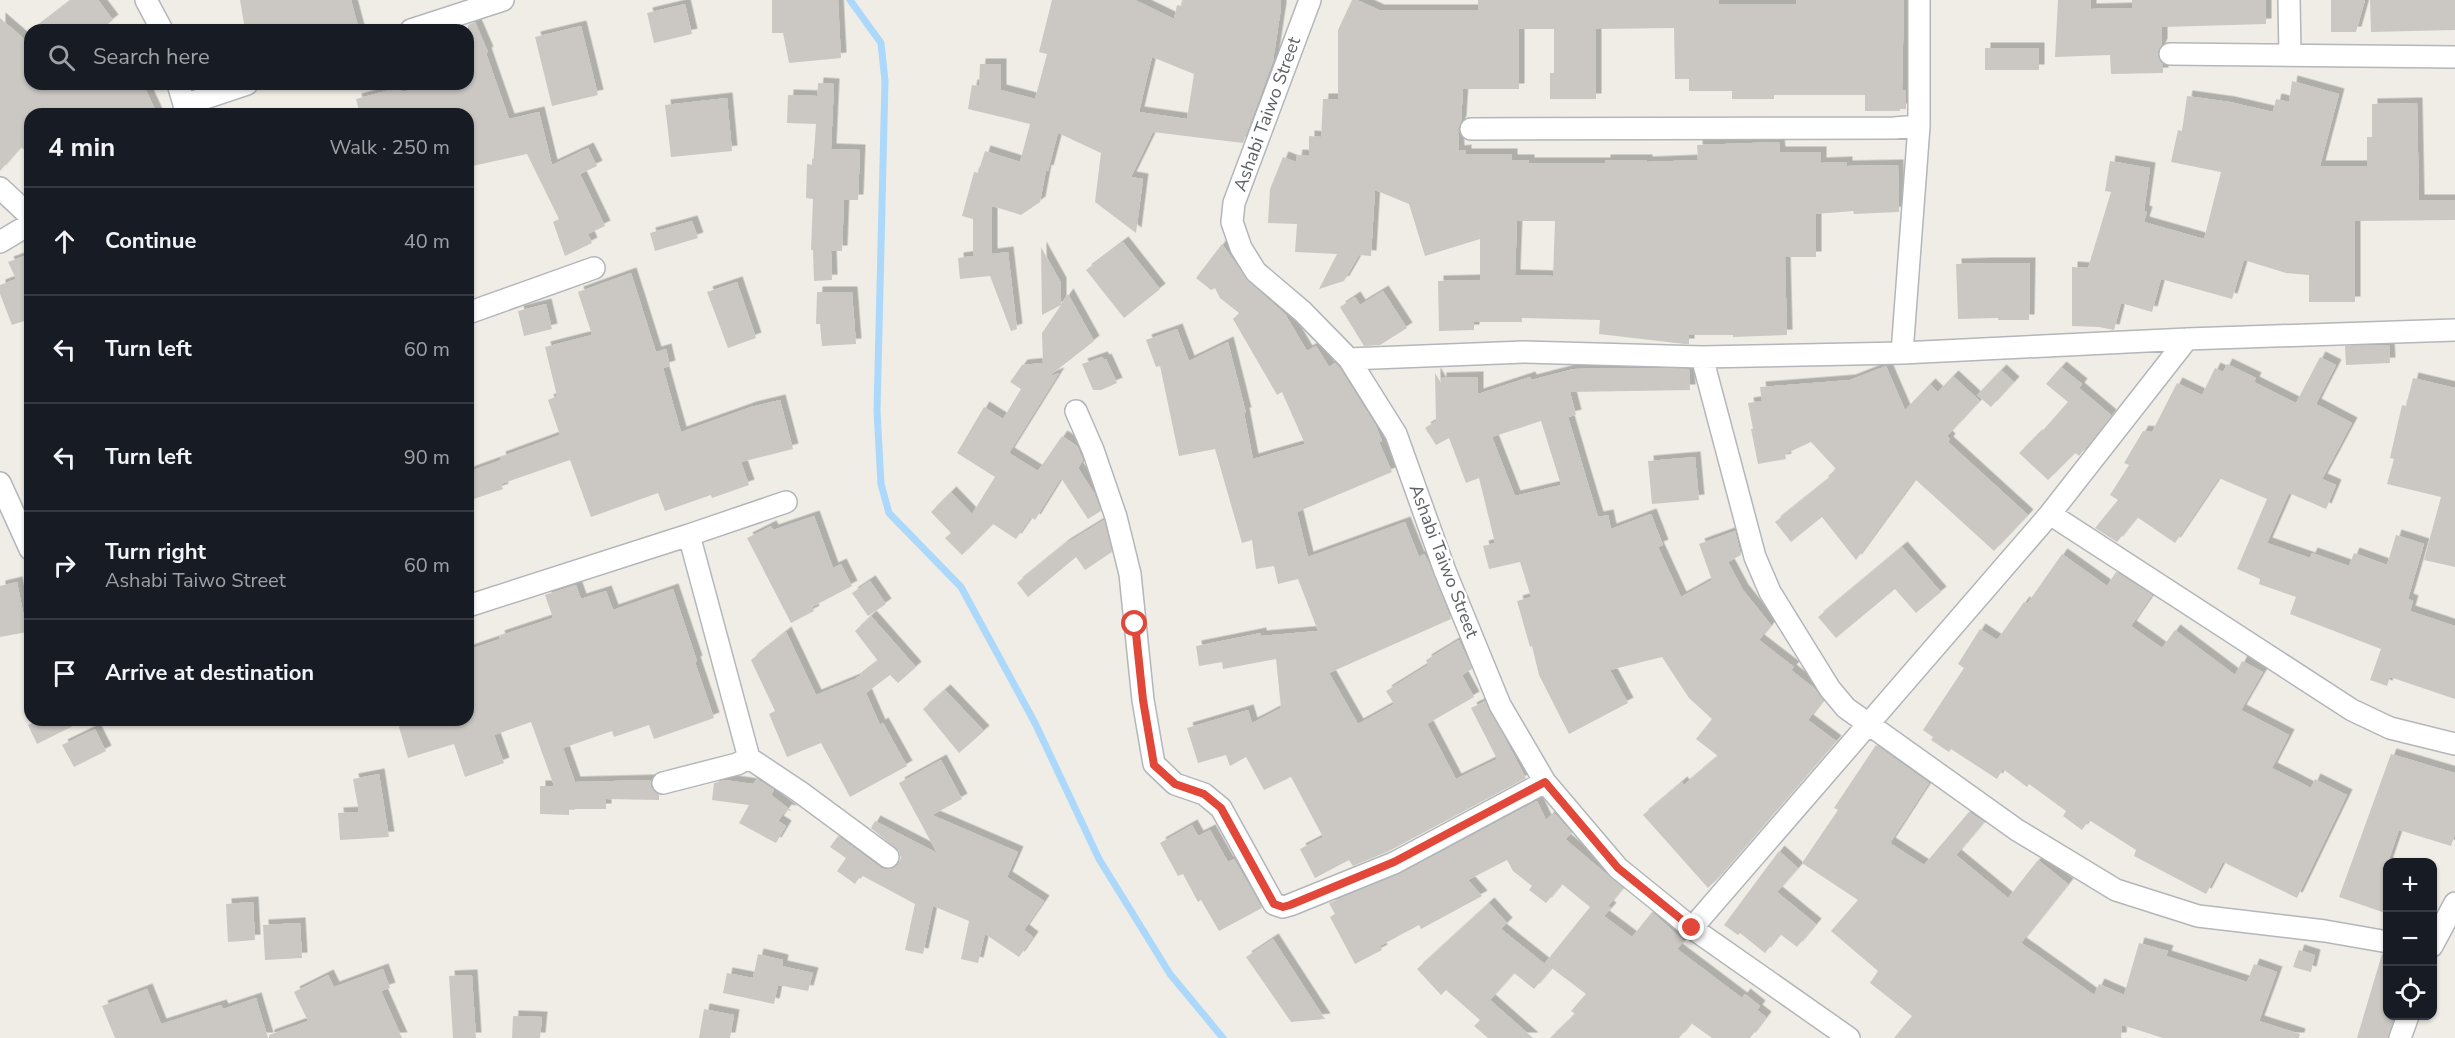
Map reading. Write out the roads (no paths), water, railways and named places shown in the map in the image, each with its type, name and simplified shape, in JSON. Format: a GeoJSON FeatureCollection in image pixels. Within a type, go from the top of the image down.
{"type":"FeatureCollection","features":[{"type":"Feature","properties":{"kind":"street"},"geometry":{"type":"LineString","coordinates":[[146,0],[159,24]]}},
{"type":"Feature","properties":{"kind":"street"},"geometry":{"type":"LineString","coordinates":[[429,24],[503,0]]}},
{"type":"Feature","properties":{"kind":"street","name":"Ashabi Taiwo Street"},"geometry":{"type":"LineString","coordinates":[[1310,0],[1234,203],[1232,222],[1241,248],[1256,272],[1302,311],[1349,359],[1396,434],[1445,571],[1500,705],[1545,782],[1618,868],[1692,928],[1849,1038]]}},
{"type":"Feature","properties":{"kind":"street"},"geometry":{"type":"LineString","coordinates":[[1902,353],[1919,126],[1919,0]]}},
{"type":"Feature","properties":{"kind":"street"},"geometry":{"type":"LineString","coordinates":[[2289,0],[2290,54]]}},
{"type":"Feature","properties":{"kind":"street"},"geometry":{"type":"LineString","coordinates":[[2170,54],[2455,57]]}},
{"type":"Feature","properties":{"kind":"street"},"geometry":{"type":"LineString","coordinates":[[180,90],[186,108]]}},
{"type":"Feature","properties":{"kind":"street"},"geometry":{"type":"LineString","coordinates":[[188,108],[232,90]]}},
{"type":"Feature","properties":{"kind":"street"},"geometry":{"type":"LineString","coordinates":[[1471,129],[1894,128],[1919,126]]}},
{"type":"Feature","properties":{"kind":"street"},"geometry":{"type":"LineString","coordinates":[[0,188],[24,210]]}},
{"type":"Feature","properties":{"kind":"street"},"geometry":{"type":"LineString","coordinates":[[0,242],[24,228]]}},
{"type":"Feature","properties":{"kind":"street"},"geometry":{"type":"LineString","coordinates":[[474,311],[594,268]]}},
{"type":"Feature","properties":{"kind":"street"},"geometry":{"type":"LineString","coordinates":[[1349,359],[1524,352],[1702,357],[1902,353],[2187,339],[2455,330]]}},
{"type":"Feature","properties":{"kind":"street"},"geometry":{"type":"LineString","coordinates":[[1692,928],[2050,514],[2187,339]]}},
{"type":"Feature","properties":{"kind":"street"},"geometry":{"type":"LineString","coordinates":[[1702,357],[1755,557],[1770,592],[1830,689],[1846,708],[2017,830],[2116,890],[2198,916],[2383,941]]}},
{"type":"Feature","properties":{"kind":"street"},"geometry":{"type":"LineString","coordinates":[[1076,411],[1093,450],[1116,517],[1130,574],[1143,700],[1154,765],[1175,784],[1204,794],[1221,808],[1274,904],[1283,907],[1290,905],[1394,862],[1545,782]]}},
{"type":"Feature","properties":{"kind":"street"},"geometry":{"type":"LineString","coordinates":[[0,483],[24,536]]}},
{"type":"Feature","properties":{"kind":"street"},"geometry":{"type":"LineString","coordinates":[[474,604],[786,502]]}},
{"type":"Feature","properties":{"kind":"street"},"geometry":{"type":"LineString","coordinates":[[2050,514],[2352,710],[2390,728],[2455,744]]}},
{"type":"Feature","properties":{"kind":"street"},"geometry":{"type":"LineString","coordinates":[[689,535],[749,758],[800,792],[888,857]]}},
{"type":"Feature","properties":{"kind":"street"},"geometry":{"type":"LineString","coordinates":[[663,783],[737,764],[749,758]]}},
{"type":"Feature","properties":{"kind":"street"},"geometry":{"type":"LineString","coordinates":[[2437,938],[2455,903]]}},
{"type":"Feature","properties":{"kind":"street"},"geometry":{"type":"LineString","coordinates":[[2400,1038],[2407,1020]]}},
{"type":"Feature","properties":{"kind":"waterway"},"geometry":{"type":"LineString","coordinates":[[850,0],[881,43],[885,81],[877,411],[881,484],[889,513],[961,587],[1035,723],[1099,859],[1170,974],[1223,1038]]}}]}
